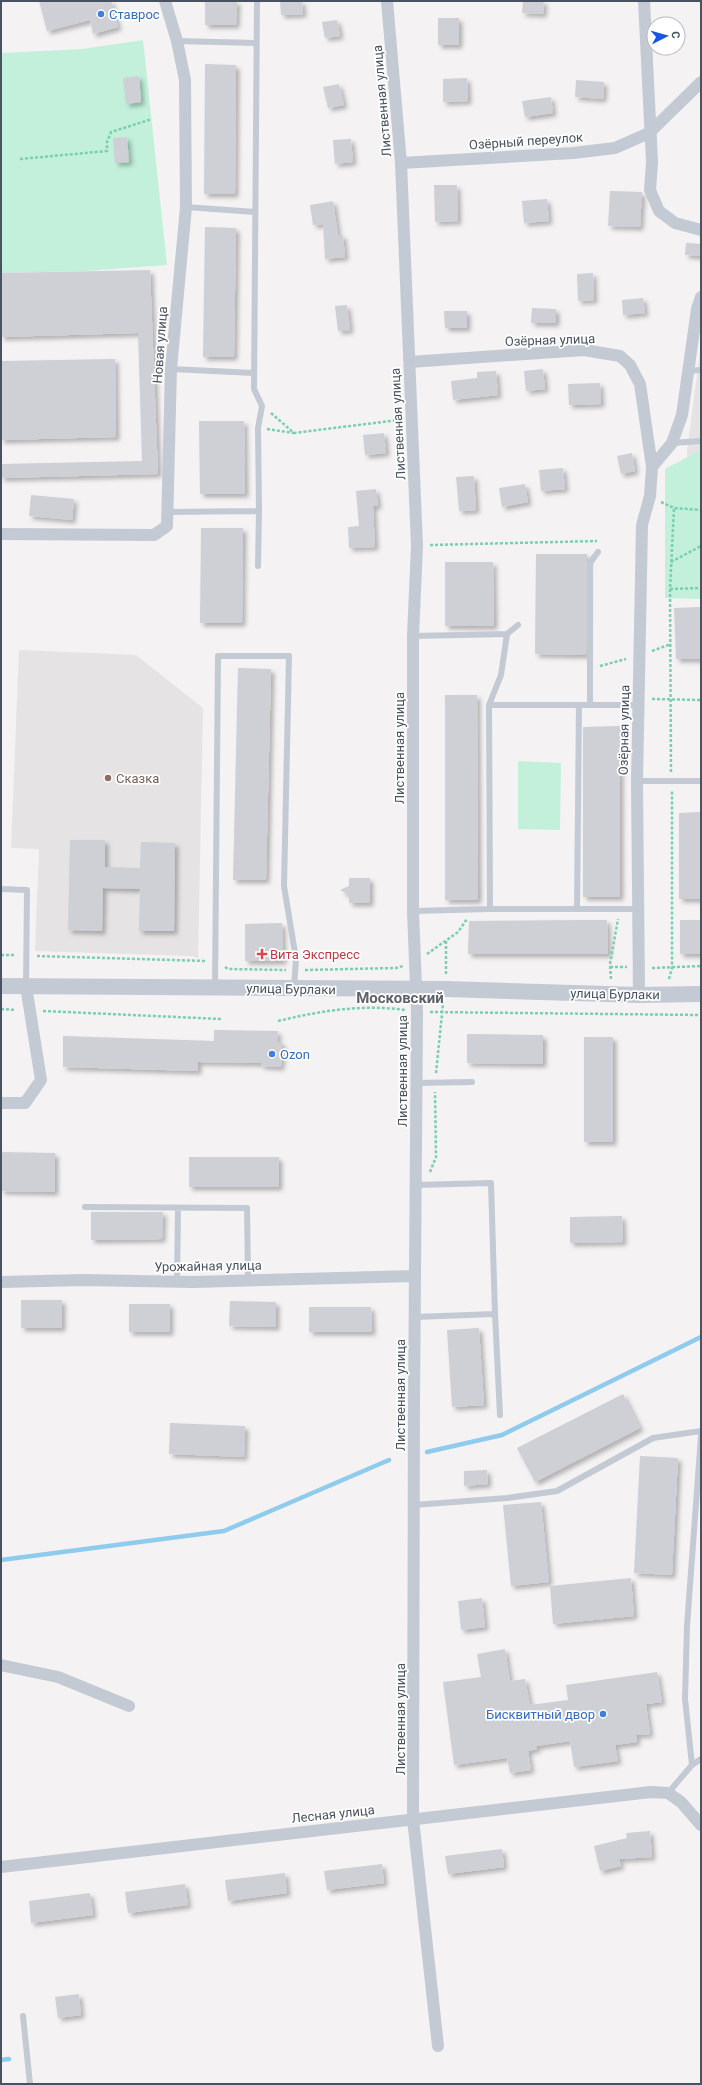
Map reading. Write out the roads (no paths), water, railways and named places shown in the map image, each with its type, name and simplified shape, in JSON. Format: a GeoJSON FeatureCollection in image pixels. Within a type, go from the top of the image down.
{"type":"FeatureCollection","features":[{"type":"Feature","properties":{"kind":"street","name":"Новая улица"},"geometry":{"type":"LineString","coordinates":[[1,534],[154,535],[167,526],[171,369],[186,207],[185,80],[177,41],[165,1]]}},
{"type":"Feature","properties":{"kind":"street","name":"Лиственная улица"},"geometry":{"type":"LineString","coordinates":[[388,1],[401,163],[418,546],[413,636],[413,911],[417,1012],[416,1083],[421,1184],[414,1276],[414,1819],[438,2046]]}},
{"type":"Feature","properties":{"kind":"street"},"geometry":{"type":"LineString","coordinates":[[644,1],[649,133],[652,162],[650,190],[659,211],[675,222],[701,230]]}},
{"type":"Feature","properties":{"kind":"street"},"geometry":{"type":"LineString","coordinates":[[649,133],[701,82]]}},
{"type":"Feature","properties":{"kind":"street","name":"Озёрный переулок"},"geometry":{"type":"LineString","coordinates":[[401,163],[580,152],[615,148],[649,133]]}},
{"type":"Feature","properties":{"kind":"street"},"geometry":{"type":"LineString","coordinates":[[652,467],[672,443],[682,415],[697,309],[701,297]]}},
{"type":"Feature","properties":{"kind":"street","name":"Озёрная улица"},"geometry":{"type":"LineString","coordinates":[[410,362],[584,350],[620,356],[630,365],[640,384],[652,467],[650,496],[642,525],[637,781],[637,967],[639,995]]}},
{"type":"Feature","properties":{"kind":"street","name":"улица Бурлаки"},"geometry":{"type":"LineString","coordinates":[[1,986],[416,990],[612,995],[701,994]]}},
{"type":"Feature","properties":{"kind":"street"},"geometry":{"type":"LineString","coordinates":[[1,1103],[25,1103],[41,1080],[26,986]]}},
{"type":"Feature","properties":{"kind":"street","name":"Урожайная улица"},"geometry":{"type":"LineString","coordinates":[[1,1282],[83,1280],[177,1282],[414,1276]]}},
{"type":"Feature","properties":{"kind":"street"},"geometry":{"type":"LineString","coordinates":[[1,1666],[58,1677],[129,1706]]}},
{"type":"Feature","properties":{"kind":"street","name":"Лесная улица"},"geometry":{"type":"LineString","coordinates":[[1,1866],[651,1792],[668,1793]]}},
{"type":"Feature","properties":{"kind":"street"},"geometry":{"type":"LineString","coordinates":[[668,1793],[681,1802],[701,1825]]}},
{"type":"Feature","properties":{"kind":"lane"},"geometry":{"type":"LineString","coordinates":[[257,1],[254,389],[262,406],[258,428],[258,566]]}},
{"type":"Feature","properties":{"kind":"lane"},"geometry":{"type":"LineString","coordinates":[[177,41],[256,43]]}},
{"type":"Feature","properties":{"kind":"lane"},"geometry":{"type":"LineString","coordinates":[[186,207],[255,212]]}},
{"type":"Feature","properties":{"kind":"lane"},"geometry":{"type":"LineString","coordinates":[[171,369],[254,373]]}},
{"type":"Feature","properties":{"kind":"lane"},"geometry":{"type":"LineString","coordinates":[[688,371],[701,370]]}},
{"type":"Feature","properties":{"kind":"lane"},"geometry":{"type":"LineString","coordinates":[[672,443],[701,441]]}},
{"type":"Feature","properties":{"kind":"lane"},"geometry":{"type":"LineString","coordinates":[[168,512],[259,511]]}},
{"type":"Feature","properties":{"kind":"lane"},"geometry":{"type":"LineString","coordinates":[[590,705],[590,563],[598,552]]}},
{"type":"Feature","properties":{"kind":"lane"},"geometry":{"type":"LineString","coordinates":[[413,636],[507,634],[518,625]]}},
{"type":"Feature","properties":{"kind":"lane"},"geometry":{"type":"LineString","coordinates":[[490,909],[489,704],[501,675],[507,634]]}},
{"type":"Feature","properties":{"kind":"lane"},"geometry":{"type":"LineString","coordinates":[[215,988],[218,656],[289,656],[284,886],[296,959],[293,989]]}},
{"type":"Feature","properties":{"kind":"lane"},"geometry":{"type":"LineString","coordinates":[[489,704],[590,705],[638,702]]}},
{"type":"Feature","properties":{"kind":"lane"},"geometry":{"type":"LineString","coordinates":[[577,909],[579,705]]}},
{"type":"Feature","properties":{"kind":"lane"},"geometry":{"type":"LineString","coordinates":[[637,781],[701,781]]}},
{"type":"Feature","properties":{"kind":"lane"},"geometry":{"type":"LineString","coordinates":[[1,888],[26,890],[26,986]]}},
{"type":"Feature","properties":{"kind":"lane"},"geometry":{"type":"LineString","coordinates":[[413,911],[474,909],[637,909]]}},
{"type":"Feature","properties":{"kind":"lane"},"geometry":{"type":"LineString","coordinates":[[416,1083],[472,1082]]}},
{"type":"Feature","properties":{"kind":"lane"},"geometry":{"type":"LineString","coordinates":[[421,1184],[491,1182],[500,1415]]}},
{"type":"Feature","properties":{"kind":"lane"},"geometry":{"type":"LineString","coordinates":[[85,1207],[247,1208],[248,1280]]}},
{"type":"Feature","properties":{"kind":"lane"},"geometry":{"type":"LineString","coordinates":[[177,1282],[178,1208]]}},
{"type":"Feature","properties":{"kind":"lane"},"geometry":{"type":"LineString","coordinates":[[414,1317],[495,1314]]}},
{"type":"Feature","properties":{"kind":"lane"},"geometry":{"type":"LineString","coordinates":[[414,1505],[507,1498],[557,1491],[653,1438],[701,1431]]}},
{"type":"Feature","properties":{"kind":"lane"},"geometry":{"type":"LineString","coordinates":[[692,1765],[686,1699],[687,1640],[701,1436]]}},
{"type":"Feature","properties":{"kind":"lane"},"geometry":{"type":"LineString","coordinates":[[668,1793],[692,1765],[701,1759]]}},
{"type":"Feature","properties":{"kind":"lane"},"geometry":{"type":"LineString","coordinates":[[23,2016],[30,2084]]}},
{"type":"Feature","properties":{"kind":"waterway"},"geometry":{"type":"LineString","coordinates":[[427,1452],[502,1435],[701,1337]]}},
{"type":"Feature","properties":{"kind":"waterway"},"geometry":{"type":"LineString","coordinates":[[1,1560],[224,1531],[389,1460]]}},
{"type":"Feature","properties":{"kind":"waterway"},"geometry":{"type":"LineString","coordinates":[[1,2060],[9,2059]]}},
{"type":"Feature","properties":{"kind":"place","name":"Ставрос"},"geometry":{"type":"Point","coordinates":[101,14]}},
{"type":"Feature","properties":{"kind":"place","name":"Сказка"},"geometry":{"type":"Point","coordinates":[108,778]}},
{"type":"Feature","properties":{"kind":"place","name":"Вита Экспресс"},"geometry":{"type":"Point","coordinates":[262,954]}},
{"type":"Feature","properties":{"kind":"place","name":"Ozon"},"geometry":{"type":"Point","coordinates":[272,1054]}},
{"type":"Feature","properties":{"kind":"place","name":"Бисквитный двор"},"geometry":{"type":"Point","coordinates":[603,1714]}},
{"type":"Feature","properties":{"kind":"district","name":"Московский"},"geometry":{"type":"Point","coordinates":[400,998]}}]}
